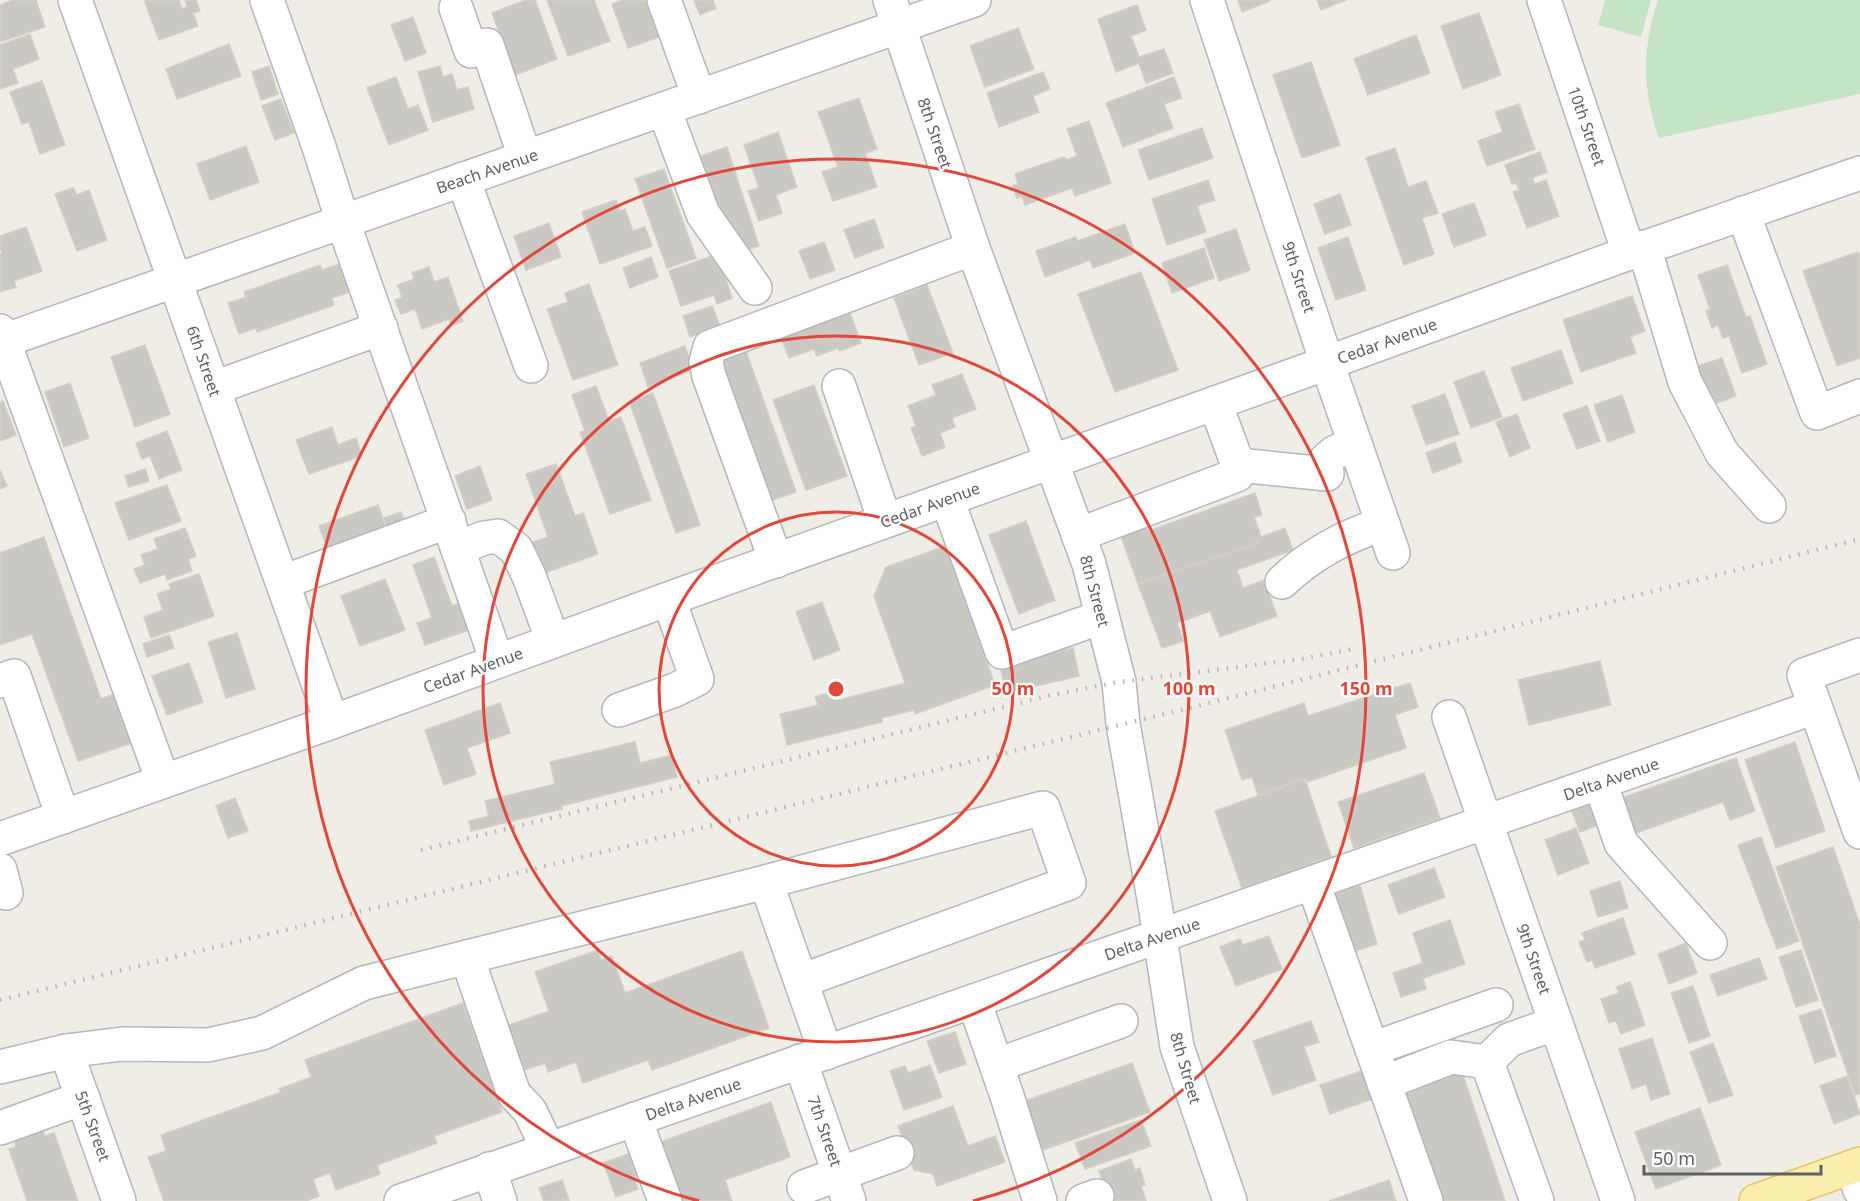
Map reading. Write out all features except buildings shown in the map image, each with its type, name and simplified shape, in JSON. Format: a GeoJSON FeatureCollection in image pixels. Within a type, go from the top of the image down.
{"type":"FeatureCollection","features":[{"type":"Feature","properties":{"kind":"main road"},"geometry":{"type":"LineString","coordinates":[[1756,1201],[1793,1195],[1857,1174]]}},
{"type":"Feature","properties":{"kind":"street","name":"6th Street"},"geometry":{"type":"LineString","coordinates":[[75,0],[332,722]]}},
{"type":"Feature","properties":{"kind":"street"},"geometry":{"type":"LineString","coordinates":[[267,0],[497,661]]}},
{"type":"Feature","properties":{"kind":"street"},"geometry":{"type":"LineString","coordinates":[[664,0],[699,97]]}},
{"type":"Feature","properties":{"kind":"street","name":"Beach Avenue"},"geometry":{"type":"LineString","coordinates":[[1,338],[176,280],[699,97],[894,13],[974,0]]}},
{"type":"Feature","properties":{"kind":"street","name":"9th Street"},"geometry":{"type":"LineString","coordinates":[[1207,0],[1388,539],[1328,546],[1282,582]]}},
{"type":"Feature","properties":{"kind":"street","name":"10th Street"},"geometry":{"type":"LineString","coordinates":[[1544,0],[1685,382],[1722,453],[1769,506]]}},
{"type":"Feature","properties":{"kind":"street"},"geometry":{"type":"LineString","coordinates":[[456,8],[471,51],[487,45],[525,157]]}},
{"type":"Feature","properties":{"kind":"street","name":"8th Street"},"geometry":{"type":"LineString","coordinates":[[894,13],[974,248],[1089,564],[1119,682],[1123,723],[1161,937],[1177,1047],[1230,1201]]}},
{"type":"Feature","properties":{"kind":"street"},"geometry":{"type":"LineString","coordinates":[[664,109],[703,214],[755,288]]}},
{"type":"Feature","properties":{"kind":"street","name":"Cedar Avenue"},"geometry":{"type":"LineString","coordinates":[[0,839],[332,722],[1637,250],[1860,173]]}},
{"type":"Feature","properties":{"kind":"street"},"geometry":{"type":"LineString","coordinates":[[463,179],[531,366]]}},
{"type":"Feature","properties":{"kind":"street"},"geometry":{"type":"LineString","coordinates":[[1743,213],[1817,413],[1860,396]]}},
{"type":"Feature","properties":{"kind":"street"},"geometry":{"type":"LineString","coordinates":[[776,561],[709,376],[706,362],[710,347],[974,248]]}},
{"type":"Feature","properties":{"kind":"street"},"geometry":{"type":"LineString","coordinates":[[214,388],[381,328]]}},
{"type":"Feature","properties":{"kind":"street"},"geometry":{"type":"LineString","coordinates":[[1,338],[162,781]]}},
{"type":"Feature","properties":{"kind":"street"},"geometry":{"type":"LineString","coordinates":[[839,386],[885,521]]}},
{"type":"Feature","properties":{"kind":"street"},"geometry":{"type":"LineString","coordinates":[[1078,535],[1237,475],[1238,465],[1215,404]]}},
{"type":"Feature","properties":{"kind":"street"},"geometry":{"type":"LineString","coordinates":[[1355,443],[1334,453],[1326,460],[1327,474],[1339,488],[1350,489],[1369,483]]}},
{"type":"Feature","properties":{"kind":"street"},"geometry":{"type":"LineString","coordinates":[[1238,465],[1327,474]]}},
{"type":"Feature","properties":{"kind":"street"},"geometry":{"type":"LineString","coordinates":[[947,500],[1002,652],[1102,616]]}},
{"type":"Feature","properties":{"kind":"street"},"geometry":{"type":"LineString","coordinates":[[283,582],[453,534],[484,538],[498,536],[516,549],[529,576],[553,641]]}},
{"type":"Feature","properties":{"kind":"street"},"geometry":{"type":"LineString","coordinates":[[620,710],[675,690],[697,679],[669,600]]}},
{"type":"Feature","properties":{"kind":"street"},"geometry":{"type":"LineString","coordinates":[[1860,655],[1804,675],[1860,832]]}},
{"type":"Feature","properties":{"kind":"street"},"geometry":{"type":"LineString","coordinates":[[0,681],[14,676],[63,817]]}},
{"type":"Feature","properties":{"kind":"street","name":"Delta Avenue"},"geometry":{"type":"LineString","coordinates":[[401,1201],[1815,707]]}},
{"type":"Feature","properties":{"kind":"street","name":"9th Street"},"geometry":{"type":"LineString","coordinates":[[1449,717],[1618,1201]]}},
{"type":"Feature","properties":{"kind":"street"},"geometry":{"type":"LineString","coordinates":[[1600,783],[1621,843],[1710,943]]}},
{"type":"Feature","properties":{"kind":"street"},"geometry":{"type":"LineString","coordinates":[[0,1066],[66,1051],[122,1044],[208,1045],[262,1033],[364,983],[766,882],[1043,808],[1069,883],[801,981]]}},
{"type":"Feature","properties":{"kind":"street","name":"7th Street"},"geometry":{"type":"LineString","coordinates":[[766,882],[801,981],[813,1057],[844,1187]]}},
{"type":"Feature","properties":{"kind":"street"},"geometry":{"type":"LineString","coordinates":[[1313,883],[1426,1201]]}},
{"type":"Feature","properties":{"kind":"street"},"geometry":{"type":"LineString","coordinates":[[467,957],[514,1094],[530,1110],[548,1149]]}},
{"type":"Feature","properties":{"kind":"street"},"geometry":{"type":"LineString","coordinates":[[974,1001],[1040,1201]]}},
{"type":"Feature","properties":{"kind":"street"},"geometry":{"type":"LineString","coordinates":[[1372,1049],[1496,1005]]}},
{"type":"Feature","properties":{"kind":"street"},"geometry":{"type":"LineString","coordinates":[[996,1065],[1121,1021]]}},
{"type":"Feature","properties":{"kind":"street"},"geometry":{"type":"LineString","coordinates":[[1487,1062],[1509,1040],[1556,1023]]}},
{"type":"Feature","properties":{"kind":"street","name":"5th Street"},"geometry":{"type":"LineString","coordinates":[[66,1051],[119,1201]]}},
{"type":"Feature","properties":{"kind":"street"},"geometry":{"type":"LineString","coordinates":[[1384,1083],[1451,1057],[1487,1062]]}},
{"type":"Feature","properties":{"kind":"street"},"geometry":{"type":"LineString","coordinates":[[1487,1062],[1537,1201]]}},
{"type":"Feature","properties":{"kind":"street"},"geometry":{"type":"LineString","coordinates":[[0,1128],[83,1098]]}},
{"type":"Feature","properties":{"kind":"street"},"geometry":{"type":"LineString","coordinates":[[635,1119],[665,1201]]}},
{"type":"Feature","properties":{"kind":"street"},"geometry":{"type":"LineString","coordinates":[[1402,1135],[1423,1169],[1433,1201]]}},
{"type":"Feature","properties":{"kind":"street"},"geometry":{"type":"LineString","coordinates":[[804,1187],[844,1187],[897,1153]]}},
{"type":"Feature","properties":{"kind":"street"},"geometry":{"type":"LineString","coordinates":[[489,1169],[500,1201]]}},
{"type":"Feature","properties":{"kind":"green space"},"geometry":{"type":"Polygon","coordinates":[[[1605,0],[1651,0],[1641,37],[1598,25],[1605,0]]]}},
{"type":"Feature","properties":{"kind":"green space"},"geometry":{"type":"Polygon","coordinates":[[[1658,0],[1860,0],[1860,94],[1659,138],[1649,103],[1646,69],[1649,35],[1658,0]]]}},
{"type":"Feature","properties":{"kind":"railway"},"geometry":{"type":"LineString","coordinates":[[0,1000],[1177,711],[1860,539]]}},
{"type":"Feature","properties":{"kind":"railway"},"geometry":{"type":"LineString","coordinates":[[421,850],[1052,695],[1119,682],[1302,659],[1353,649]]}}]}
